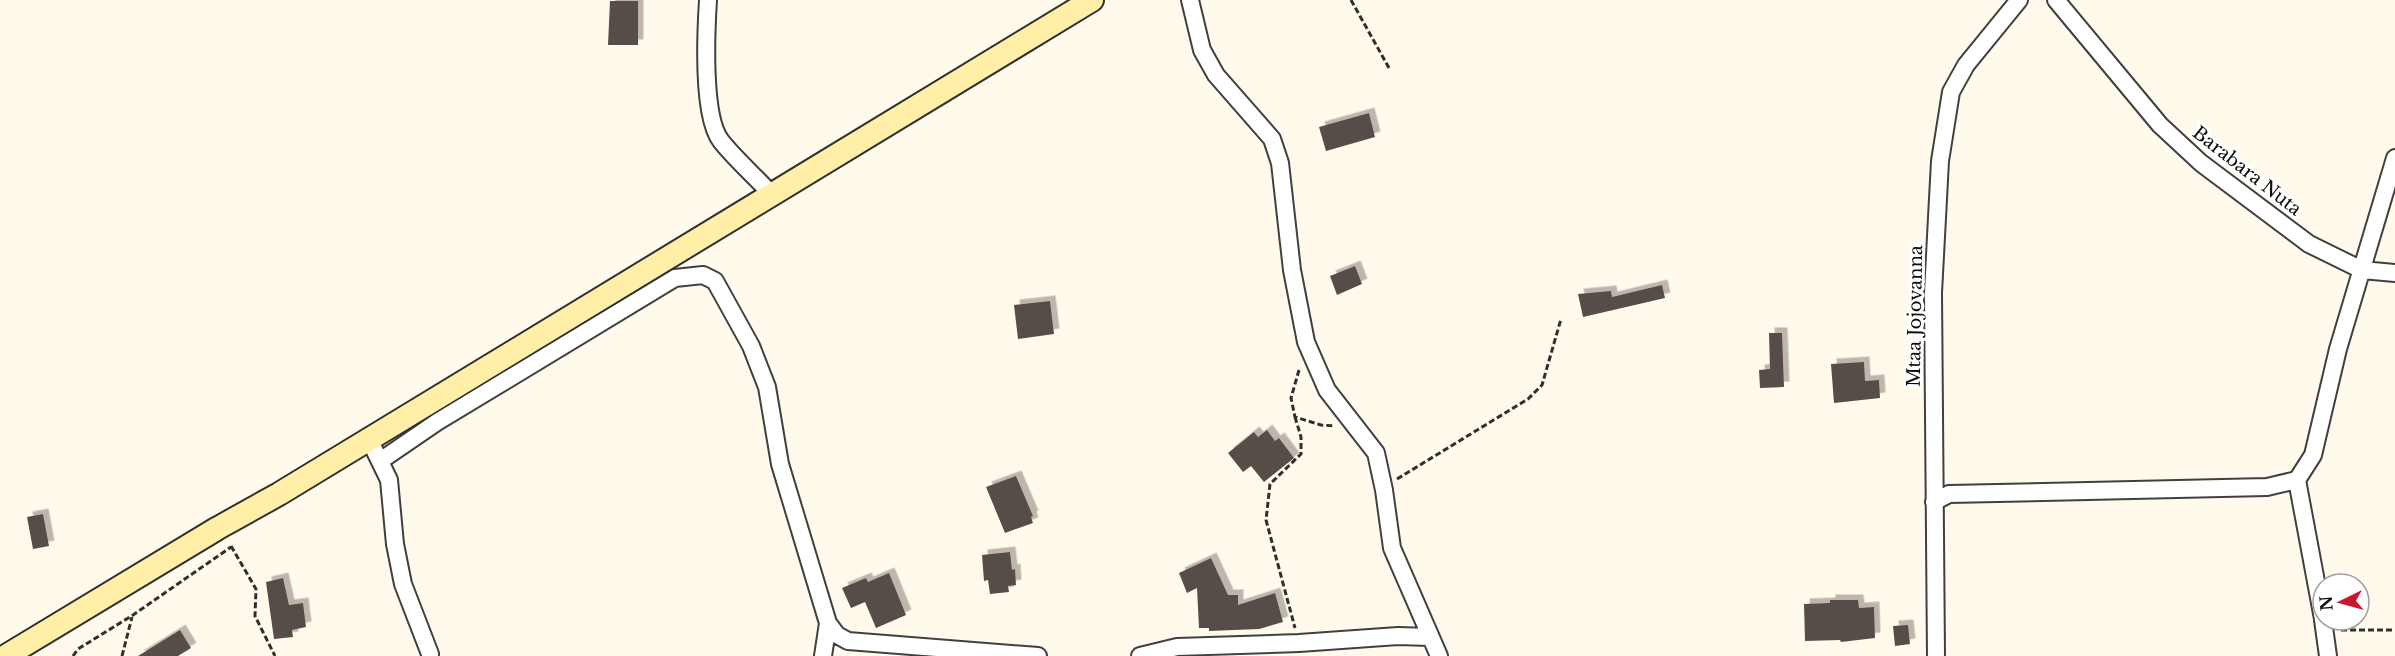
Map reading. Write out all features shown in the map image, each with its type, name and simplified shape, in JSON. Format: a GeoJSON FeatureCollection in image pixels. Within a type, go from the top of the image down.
{"type":"FeatureCollection","features":[{"type":"Feature","properties":{"kind":"main road"},"geometry":{"type":"LineString","coordinates":[[6,656],[218,528],[279,494],[1092,0]]}},
{"type":"Feature","properties":{"kind":"street"},"geometry":{"type":"LineString","coordinates":[[708,0],[705,54],[712,123],[720,140],[772,195]]}},
{"type":"Feature","properties":{"kind":"street"},"geometry":{"type":"LineString","coordinates":[[1190,0],[1202,50],[1216,75],[1272,140],[1280,163],[1292,270],[1306,342],[1327,390],[1376,453],[1392,548],[1439,656]]}},
{"type":"Feature","properties":{"kind":"street","name":"Mtaa Jojovanna"},"geometry":{"type":"LineString","coordinates":[[1936,656],[1933,293],[1940,161],[1951,92],[1966,64],[2019,0]]}},
{"type":"Feature","properties":{"kind":"street","name":"Barabara Nuta"},"geometry":{"type":"LineString","coordinates":[[2056,0],[2160,125],[2201,164],[2309,244],[2362,270],[2395,273]]}},
{"type":"Feature","properties":{"kind":"street"},"geometry":{"type":"LineString","coordinates":[[2316,572],[2297,480],[2313,455],[2337,349],[2395,158]]}},
{"type":"Feature","properties":{"kind":"street"},"geometry":{"type":"LineString","coordinates":[[380,461],[437,422],[675,278],[704,275],[715,281],[751,346],[766,387],[780,464],[828,622],[837,635],[848,641],[1038,656]]}},
{"type":"Feature","properties":{"kind":"street"},"geometry":{"type":"LineString","coordinates":[[369,439],[389,480],[394,544],[403,584],[430,654]]}},
{"type":"Feature","properties":{"kind":"street"},"geometry":{"type":"LineString","coordinates":[[1934,502],[1949,494],[2267,487],[2297,480]]}},
{"type":"Feature","properties":{"kind":"street"},"geometry":{"type":"LineString","coordinates":[[823,656],[828,622]]}},
{"type":"Feature","properties":{"kind":"street"},"geometry":{"type":"LineString","coordinates":[[2327,632],[2328,656]]}},
{"type":"Feature","properties":{"kind":"street"},"geometry":{"type":"LineString","coordinates":[[1140,656],[1177,647],[1299,643],[1398,636],[1430,637]]}},
{"type":"Feature","properties":{"kind":"path"},"geometry":{"type":"LineString","coordinates":[[1351,0],[1389,68]]}},
{"type":"Feature","properties":{"kind":"path"},"geometry":{"type":"LineString","coordinates":[[1384,490],[1404,474],[1528,399],[1542,385],[1561,320]]}},
{"type":"Feature","properties":{"kind":"path"},"geometry":{"type":"LineString","coordinates":[[1299,643],[1266,520],[1270,484],[1301,454],[1301,437],[1291,398],[1306,342]]}},
{"type":"Feature","properties":{"kind":"path"},"geometry":{"type":"LineString","coordinates":[[1295,417],[1321,425],[1354,426]]}},
{"type":"Feature","properties":{"kind":"path"},"geometry":{"type":"LineString","coordinates":[[218,528],[256,590],[255,616],[275,656]]}},
{"type":"Feature","properties":{"kind":"path"},"geometry":{"type":"LineString","coordinates":[[73,656],[78,649],[133,615],[231,547]]}},
{"type":"Feature","properties":{"kind":"path"},"geometry":{"type":"LineString","coordinates":[[122,656],[133,615]]}},
{"type":"Feature","properties":{"kind":"path"},"geometry":{"type":"LineString","coordinates":[[2371,630],[2395,630]]}},
{"type":"Feature","properties":{"kind":"building"},"geometry":{"type":"Polygon","coordinates":[[[610,1],[638,1],[638,45],[608,45],[610,1]]]}},
{"type":"Feature","properties":{"kind":"building"},"geometry":{"type":"Polygon","coordinates":[[[1369,113],[1375,137],[1326,151],[1319,127],[1369,113]]]}},
{"type":"Feature","properties":{"kind":"building"},"geometry":{"type":"Polygon","coordinates":[[[1355,266],[1362,284],[1337,295],[1330,276],[1355,266]]]}},
{"type":"Feature","properties":{"kind":"building"},"geometry":{"type":"Polygon","coordinates":[[[1662,285],[1665,298],[1583,317],[1578,294],[1611,291],[1612,297],[1662,285]]]}},
{"type":"Feature","properties":{"kind":"building"},"geometry":{"type":"Polygon","coordinates":[[[1050,301],[1054,334],[1018,339],[1014,305],[1050,301]]]}},
{"type":"Feature","properties":{"kind":"building"},"geometry":{"type":"Polygon","coordinates":[[[1769,333],[1782,333],[1784,387],[1760,388],[1759,370],[1770,369],[1769,333]]]}},
{"type":"Feature","properties":{"kind":"building"},"geometry":{"type":"Polygon","coordinates":[[[1864,362],[1865,381],[1879,380],[1880,398],[1834,403],[1831,364],[1864,362]]]}},
{"type":"Feature","properties":{"kind":"building"},"geometry":{"type":"Polygon","coordinates":[[[1267,430],[1275,441],[1279,438],[1294,458],[1264,482],[1251,466],[1243,472],[1228,453],[1254,432],[1258,437],[1267,430]]]}},
{"type":"Feature","properties":{"kind":"building"},"geometry":{"type":"Polygon","coordinates":[[[1016,476],[1033,516],[1031,517],[1033,523],[1005,533],[986,487],[1016,476]]]}},
{"type":"Feature","properties":{"kind":"building"},"geometry":{"type":"Polygon","coordinates":[[[43,514],[49,546],[33,549],[27,517],[43,514]]]}},
{"type":"Feature","properties":{"kind":"building"},"geometry":{"type":"Polygon","coordinates":[[[1010,552],[1012,570],[1015,569],[1016,585],[1008,586],[1009,592],[990,594],[988,580],[984,581],[982,555],[1010,552]]]}},
{"type":"Feature","properties":{"kind":"building"},"geometry":{"type":"Polygon","coordinates":[[[1211,558],[1228,595],[1238,595],[1238,605],[1275,593],[1283,622],[1259,629],[1209,631],[1209,628],[1199,628],[1197,588],[1187,593],[1179,573],[1211,558]]]}},
{"type":"Feature","properties":{"kind":"building"},"geometry":{"type":"Polygon","coordinates":[[[889,573],[906,615],[876,628],[865,602],[851,608],[842,588],[866,578],[868,582],[889,573]]]}},
{"type":"Feature","properties":{"kind":"building"},"geometry":{"type":"Polygon","coordinates":[[[283,578],[289,605],[303,603],[306,627],[292,630],[293,637],[274,639],[266,582],[283,578]]]}},
{"type":"Feature","properties":{"kind":"building"},"geometry":{"type":"Polygon","coordinates":[[[1830,600],[1858,600],[1859,608],[1874,607],[1875,638],[1841,642],[1840,640],[1805,641],[1804,604],[1830,603],[1830,600]]]}},
{"type":"Feature","properties":{"kind":"building"},"geometry":{"type":"Polygon","coordinates":[[[1908,625],[1910,644],[1895,646],[1893,626],[1908,625]]]}},
{"type":"Feature","properties":{"kind":"building"},"geometry":{"type":"Polygon","coordinates":[[[180,630],[191,648],[178,656],[138,656],[180,630]]]}}]}
